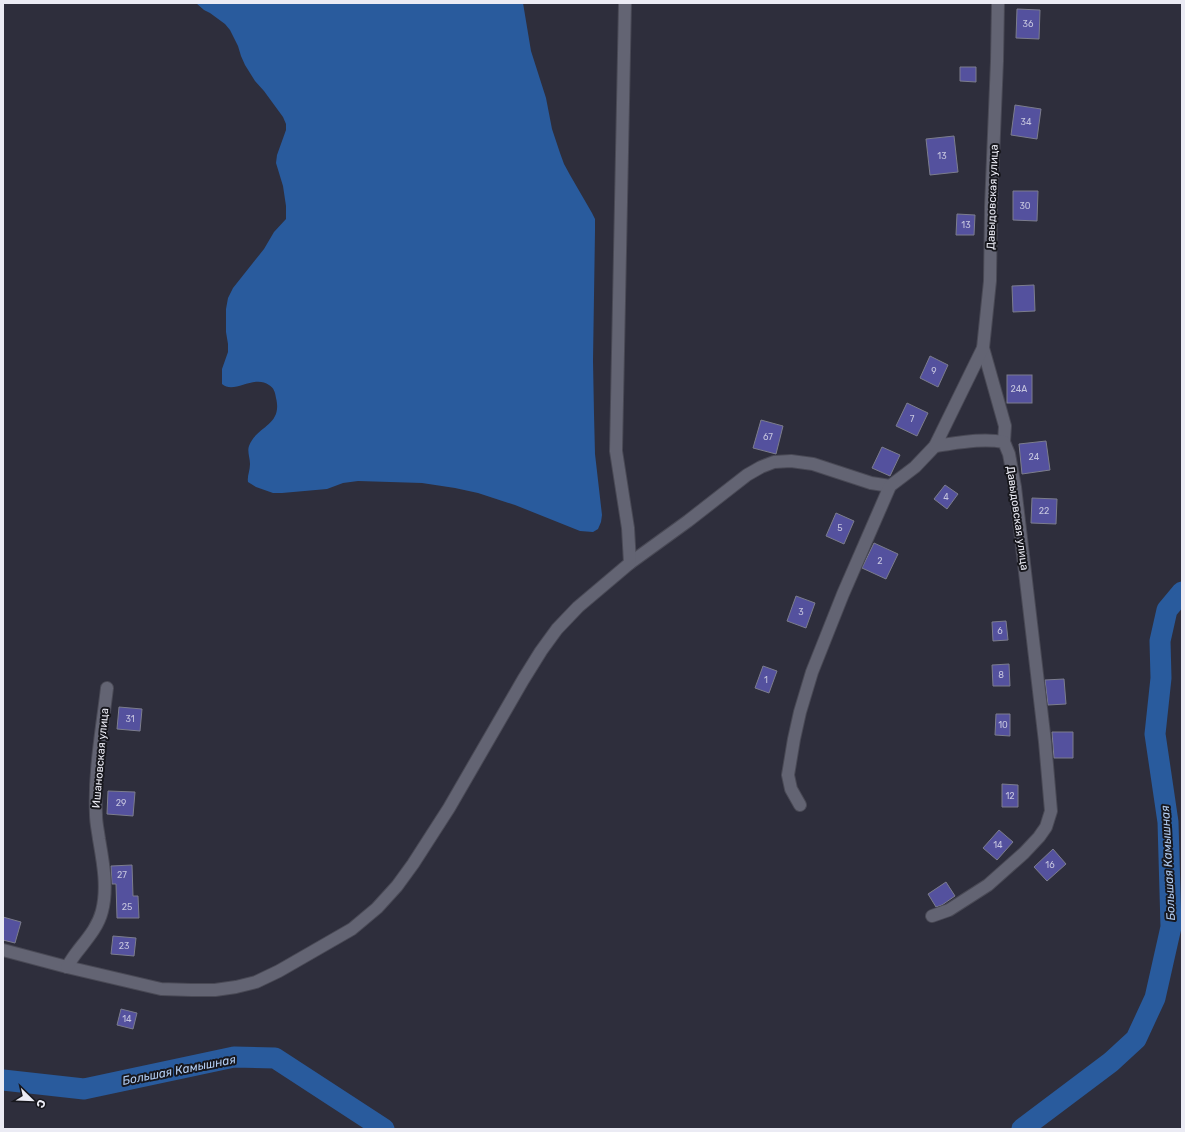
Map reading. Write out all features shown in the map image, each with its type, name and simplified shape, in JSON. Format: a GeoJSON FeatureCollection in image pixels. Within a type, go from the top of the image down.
{"type":"FeatureCollection","features":[{"type":"Feature","properties":{"kind":"street"},"geometry":{"type":"LineString","coordinates":[[625,3],[616,451],[628,528],[630,563]]}},
{"type":"Feature","properties":{"kind":"street","name":"Давыдовская улица"},"geometry":{"type":"LineString","coordinates":[[890,486],[915,467],[935,446],[983,348],[990,281],[998,3]]}},
{"type":"Feature","properties":{"kind":"street","name":"Давыдовская улица"},"geometry":{"type":"LineString","coordinates":[[932,916],[949,910],[994,881],[1039,837],[1046,827],[1051,811],[1045,742],[1015,487],[1009,454],[1004,442],[1005,426],[983,348]]}},
{"type":"Feature","properties":{"kind":"street"},"geometry":{"type":"LineString","coordinates":[[935,446],[977,440],[1004,442]]}},
{"type":"Feature","properties":{"kind":"street"},"geometry":{"type":"LineString","coordinates":[[3,950],[161,989],[215,990],[256,982],[279,971],[352,929],[377,908],[413,864],[449,808],[523,680],[557,629],[578,607],[630,563],[688,521],[747,475],[774,462],[791,460],[813,464],[871,483],[890,486],[843,594],[810,679],[794,739],[788,776],[791,789],[800,805]]}},
{"type":"Feature","properties":{"kind":"street","name":"Ишановская улица"},"geometry":{"type":"LineString","coordinates":[[67,967],[96,926],[102,912],[104,899],[105,885],[96,818],[95,794],[107,688]]}},
{"type":"Feature","properties":{"kind":"water"},"geometry":{"type":"Polygon","coordinates":[[[196,3],[523,3],[531,51],[546,98],[552,129],[560,153],[564,164],[595,219],[593,361],[594,414],[595,454],[602,515],[598,529],[593,532],[580,531],[515,505],[478,493],[422,483],[358,481],[343,483],[327,489],[273,493],[256,487],[248,482],[250,469],[249,446],[252,439],[268,425],[276,414],[276,398],[272,387],[263,382],[232,387],[227,387],[222,384],[222,369],[228,352],[226,309],[228,298],[233,288],[264,249],[274,232],[286,219],[283,186],[276,163],[277,155],[286,130],[286,124],[283,117],[255,81],[245,65],[230,30],[225,24],[196,3]]]}},
{"type":"Feature","properties":{"kind":"building"},"geometry":{"type":"Polygon","coordinates":[[[1017,9],[1040,10],[1039,39],[1016,38],[1017,9]]]}},
{"type":"Feature","properties":{"kind":"building"},"geometry":{"type":"Polygon","coordinates":[[[960,67],[976,67],[976,82],[960,81],[960,67]]]}},
{"type":"Feature","properties":{"kind":"building"},"geometry":{"type":"Polygon","coordinates":[[[1015,105],[1041,109],[1037,139],[1011,135],[1015,105]]]}},
{"type":"Feature","properties":{"kind":"building"},"geometry":{"type":"Polygon","coordinates":[[[954,136],[958,172],[930,175],[926,139],[954,136]]]}},
{"type":"Feature","properties":{"kind":"building"},"geometry":{"type":"Polygon","coordinates":[[[1013,191],[1038,191],[1037,221],[1013,220],[1013,191]]]}},
{"type":"Feature","properties":{"kind":"building"},"geometry":{"type":"Polygon","coordinates":[[[957,214],[975,215],[974,235],[956,235],[957,214]]]}},
{"type":"Feature","properties":{"kind":"building"},"geometry":{"type":"Polygon","coordinates":[[[1034,285],[1035,311],[1013,312],[1012,286],[1034,285]]]}},
{"type":"Feature","properties":{"kind":"building"},"geometry":{"type":"Polygon","coordinates":[[[930,356],[948,365],[938,387],[920,378],[930,356]]]}},
{"type":"Feature","properties":{"kind":"building"},"geometry":{"type":"Polygon","coordinates":[[[1007,375],[1032,375],[1032,403],[1007,403],[1007,375]]]}},
{"type":"Feature","properties":{"kind":"building"},"geometry":{"type":"Polygon","coordinates":[[[907,403],[928,413],[917,436],[896,426],[907,403]]]}},
{"type":"Feature","properties":{"kind":"building"},"geometry":{"type":"Polygon","coordinates":[[[761,420],[783,426],[776,454],[753,448],[761,420]]]}},
{"type":"Feature","properties":{"kind":"building"},"geometry":{"type":"Polygon","coordinates":[[[1046,441],[1050,470],[1022,474],[1019,444],[1046,441]]]}},
{"type":"Feature","properties":{"kind":"building"},"geometry":{"type":"Polygon","coordinates":[[[882,447],[900,455],[890,476],[872,468],[882,447]]]}},
{"type":"Feature","properties":{"kind":"building"},"geometry":{"type":"Polygon","coordinates":[[[945,485],[958,494],[947,509],[934,499],[945,485]]]}},
{"type":"Feature","properties":{"kind":"building"},"geometry":{"type":"Polygon","coordinates":[[[1032,498],[1057,499],[1056,524],[1031,523],[1032,498]]]}},
{"type":"Feature","properties":{"kind":"building"},"geometry":{"type":"Polygon","coordinates":[[[836,513],[854,521],[844,544],[826,536],[836,513]]]}},
{"type":"Feature","properties":{"kind":"building"},"geometry":{"type":"Polygon","coordinates":[[[874,543],[898,554],[886,579],[862,568],[874,543]]]}},
{"type":"Feature","properties":{"kind":"building"},"geometry":{"type":"Polygon","coordinates":[[[796,596],[815,603],[806,628],[787,621],[796,596]]]}},
{"type":"Feature","properties":{"kind":"building"},"geometry":{"type":"Polygon","coordinates":[[[1006,621],[1008,640],[993,641],[992,622],[1006,621]]]}},
{"type":"Feature","properties":{"kind":"building"},"geometry":{"type":"Polygon","coordinates":[[[1009,664],[1010,686],[993,686],[992,665],[1009,664]]]}},
{"type":"Feature","properties":{"kind":"building"},"geometry":{"type":"Polygon","coordinates":[[[763,666],[777,671],[769,693],[755,688],[763,666]]]}},
{"type":"Feature","properties":{"kind":"building"},"geometry":{"type":"Polygon","coordinates":[[[1064,679],[1066,704],[1048,705],[1045,680],[1064,679]]]}},
{"type":"Feature","properties":{"kind":"building"},"geometry":{"type":"Polygon","coordinates":[[[119,707],[142,709],[140,731],[117,729],[119,707]]]}},
{"type":"Feature","properties":{"kind":"building"},"geometry":{"type":"Polygon","coordinates":[[[996,714],[1010,714],[1010,736],[995,735],[996,714]]]}},
{"type":"Feature","properties":{"kind":"building"},"geometry":{"type":"Polygon","coordinates":[[[1052,732],[1073,732],[1073,758],[1054,758],[1052,732]]]}},
{"type":"Feature","properties":{"kind":"building"},"geometry":{"type":"Polygon","coordinates":[[[1002,784],[1018,785],[1018,807],[1002,807],[1002,784]]]}},
{"type":"Feature","properties":{"kind":"building"},"geometry":{"type":"Polygon","coordinates":[[[108,791],[135,792],[133,816],[107,814],[108,791]]]}},
{"type":"Feature","properties":{"kind":"building"},"geometry":{"type":"Polygon","coordinates":[[[999,830],[1013,842],[997,860],[983,848],[999,830]]]}},
{"type":"Feature","properties":{"kind":"building"},"geometry":{"type":"Polygon","coordinates":[[[1053,849],[1066,864],[1047,881],[1034,867],[1053,849]]]}},
{"type":"Feature","properties":{"kind":"building"},"geometry":{"type":"Polygon","coordinates":[[[132,865],[133,896],[138,896],[139,918],[117,918],[116,884],[112,884],[111,866],[132,865]]]}},
{"type":"Feature","properties":{"kind":"building"},"geometry":{"type":"Polygon","coordinates":[[[946,882],[955,896],[942,905],[936,907],[928,894],[946,882]]]}},
{"type":"Feature","properties":{"kind":"building"},"geometry":{"type":"Polygon","coordinates":[[[3,917],[21,922],[15,943],[3,940],[3,917]]]}},
{"type":"Feature","properties":{"kind":"building"},"geometry":{"type":"Polygon","coordinates":[[[113,936],[136,938],[134,956],[111,954],[113,936]]]}},
{"type":"Feature","properties":{"kind":"building"},"geometry":{"type":"Polygon","coordinates":[[[121,1009],[137,1013],[133,1029],[117,1025],[121,1009]]]}},
{"type":"Feature","properties":{"kind":"waterway","name":"Большая Камышная"},"geometry":{"type":"LineString","coordinates":[[1022,1129],[1111,1062],[1136,1039],[1155,998],[1171,927],[1168,822],[1155,734],[1161,678],[1160,641],[1167,610],[1182,592]]}},
{"type":"Feature","properties":{"kind":"waterway","name":"Большая Камышная"},"geometry":{"type":"LineString","coordinates":[[3,1080],[84,1089],[234,1057],[275,1058],[384,1129]]}}]}
